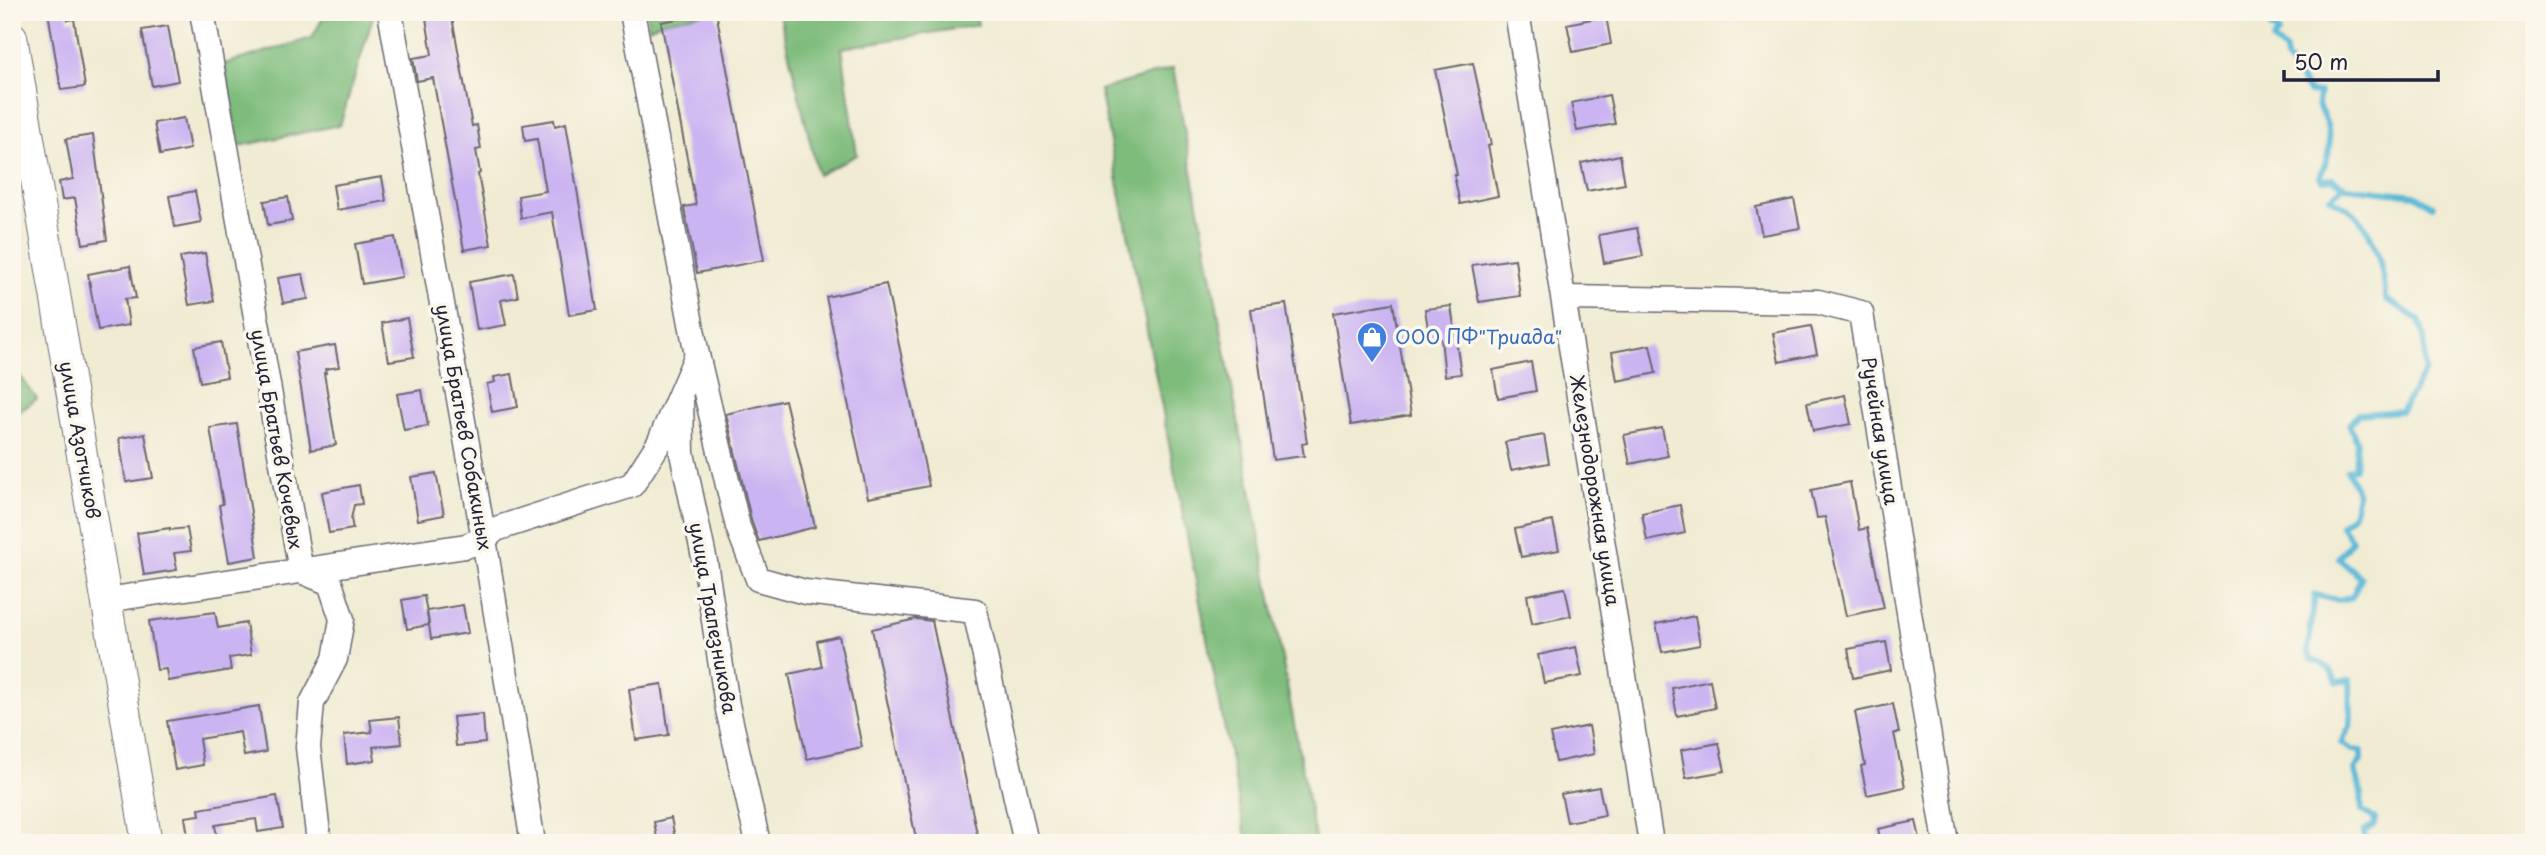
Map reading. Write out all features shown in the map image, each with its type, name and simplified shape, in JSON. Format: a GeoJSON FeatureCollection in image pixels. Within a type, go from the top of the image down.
{"type":"FeatureCollection","features":[{"type":"Feature","properties":{"kind":"street","name":"улица Братьев Кочевых"},"geometry":{"type":"LineString","coordinates":[[202,12],[301,571],[330,583],[342,619],[335,659],[312,703],[308,747],[319,843]]}},
{"type":"Feature","properties":{"kind":"street","name":"улица Братьев Собакиных"},"geometry":{"type":"LineString","coordinates":[[390,12],[484,539],[533,843]]}},
{"type":"Feature","properties":{"kind":"street"},"geometry":{"type":"LineString","coordinates":[[632,12],[696,355],[738,527],[758,579],[805,592],[975,611],[1026,843]]}},
{"type":"Feature","properties":{"kind":"street","name":"Железнодорожная улица"},"geometry":{"type":"LineString","coordinates":[[1517,12],[1651,843]]}},
{"type":"Feature","properties":{"kind":"street","name":"улица Азотчиков"},"geometry":{"type":"LineString","coordinates":[[12,37],[147,843]]}},
{"type":"Feature","properties":{"kind":"street","name":"Ручейная улица"},"geometry":{"type":"LineString","coordinates":[[1565,298],[1818,302],[1861,313],[1946,843]]}},
{"type":"Feature","properties":{"kind":"street"},"geometry":{"type":"LineString","coordinates":[[106,600],[466,546],[484,539],[496,529],[632,485],[659,443],[696,355]]}},
{"type":"Feature","properties":{"kind":"street","name":"улица Трапезникова"},"geometry":{"type":"LineString","coordinates":[[680,393],[682,453],[705,562],[727,705],[758,843]]}},
{"type":"Feature","properties":{"kind":"green space"},"geometry":{"type":"Polygon","coordinates":[[[326,12],[374,13],[340,125],[239,146],[224,64],[312,38],[326,12]]]}},
{"type":"Feature","properties":{"kind":"green space"},"geometry":{"type":"Polygon","coordinates":[[[646,12],[702,14],[661,22],[649,28],[646,12]]]}},
{"type":"Feature","properties":{"kind":"green space"},"geometry":{"type":"Polygon","coordinates":[[[779,12],[975,12],[978,25],[842,48],[857,155],[818,175],[779,12]]]}},
{"type":"Feature","properties":{"kind":"green space"},"geometry":{"type":"Polygon","coordinates":[[[1173,68],[1316,843],[1247,843],[1100,90],[1173,68]]]}},
{"type":"Feature","properties":{"kind":"green space"},"geometry":{"type":"Polygon","coordinates":[[[12,365],[37,399],[12,417],[12,365]]]}},
{"type":"Feature","properties":{"kind":"building"},"geometry":{"type":"Polygon","coordinates":[[[48,12],[67,12],[68,20],[74,19],[85,87],[61,90],[48,12]]]}},
{"type":"Feature","properties":{"kind":"building"},"geometry":{"type":"Polygon","coordinates":[[[425,12],[451,12],[472,126],[477,125],[481,149],[476,150],[478,174],[491,245],[464,250],[433,78],[417,81],[413,58],[432,55],[425,12]]]}},
{"type":"Feature","properties":{"kind":"building"},"geometry":{"type":"Polygon","coordinates":[[[716,12],[764,260],[697,273],[684,207],[696,205],[661,22],[716,12]]]}},
{"type":"Feature","properties":{"kind":"building"},"geometry":{"type":"Polygon","coordinates":[[[1606,16],[1611,44],[1573,52],[1567,24],[1606,16]]]}},
{"type":"Feature","properties":{"kind":"building"},"geometry":{"type":"Polygon","coordinates":[[[168,26],[178,81],[152,86],[142,30],[168,26]]]}},
{"type":"Feature","properties":{"kind":"building"},"geometry":{"type":"Polygon","coordinates":[[[1473,63],[1491,145],[1488,146],[1498,196],[1460,204],[1454,175],[1457,175],[1435,70],[1473,63]]]}},
{"type":"Feature","properties":{"kind":"building"},"geometry":{"type":"Polygon","coordinates":[[[1609,95],[1615,124],[1577,131],[1571,103],[1609,95]]]}},
{"type":"Feature","properties":{"kind":"building"},"geometry":{"type":"Polygon","coordinates":[[[184,118],[190,149],[160,155],[154,123],[184,118]]]}},
{"type":"Feature","properties":{"kind":"building"},"geometry":{"type":"Polygon","coordinates":[[[554,120],[555,126],[566,123],[597,310],[569,315],[552,212],[521,218],[518,196],[546,191],[537,139],[525,141],[523,125],[554,120]]]}},
{"type":"Feature","properties":{"kind":"building"},"geometry":{"type":"Polygon","coordinates":[[[93,135],[107,240],[83,244],[75,198],[62,200],[59,182],[73,179],[66,139],[93,135]]]}},
{"type":"Feature","properties":{"kind":"building"},"geometry":{"type":"Polygon","coordinates":[[[1620,155],[1625,184],[1587,191],[1581,163],[1620,155]]]}},
{"type":"Feature","properties":{"kind":"building"},"geometry":{"type":"Polygon","coordinates":[[[382,177],[386,201],[337,210],[333,185],[382,177]]]}},
{"type":"Feature","properties":{"kind":"building"},"geometry":{"type":"Polygon","coordinates":[[[195,191],[201,222],[175,227],[169,196],[195,191]]]}},
{"type":"Feature","properties":{"kind":"building"},"geometry":{"type":"Polygon","coordinates":[[[288,197],[292,221],[268,225],[264,201],[288,197]]]}},
{"type":"Feature","properties":{"kind":"building"},"geometry":{"type":"Polygon","coordinates":[[[1794,199],[1800,228],[1762,235],[1756,207],[1794,199]]]}},
{"type":"Feature","properties":{"kind":"building"},"geometry":{"type":"Polygon","coordinates":[[[1637,228],[1643,256],[1604,263],[1599,235],[1637,228]]]}},
{"type":"Feature","properties":{"kind":"building"},"geometry":{"type":"Polygon","coordinates":[[[395,237],[402,277],[362,284],[355,244],[395,237]]]}},
{"type":"Feature","properties":{"kind":"building"},"geometry":{"type":"Polygon","coordinates":[[[205,253],[214,301],[189,305],[180,257],[205,253]]]}},
{"type":"Feature","properties":{"kind":"building"},"geometry":{"type":"Polygon","coordinates":[[[1515,259],[1520,296],[1479,302],[1472,265],[1515,259]]]}},
{"type":"Feature","properties":{"kind":"building"},"geometry":{"type":"Polygon","coordinates":[[[130,266],[136,298],[125,299],[129,325],[98,330],[88,274],[130,266]]]}},
{"type":"Feature","properties":{"kind":"building"},"geometry":{"type":"Polygon","coordinates":[[[303,274],[308,299],[283,303],[278,278],[303,274]]]}},
{"type":"Feature","properties":{"kind":"building"},"geometry":{"type":"Polygon","coordinates":[[[514,274],[518,297],[501,300],[506,325],[477,330],[469,282],[514,274]]]}},
{"type":"Feature","properties":{"kind":"building"},"geometry":{"type":"Polygon","coordinates":[[[886,284],[929,486],[868,498],[826,297],[886,284]]]}},
{"type":"Feature","properties":{"kind":"building"},"geometry":{"type":"Polygon","coordinates":[[[1393,303],[1411,415],[1351,425],[1333,313],[1393,303]]]}},
{"type":"Feature","properties":{"kind":"building"},"geometry":{"type":"Polygon","coordinates":[[[1286,304],[1307,443],[1302,444],[1304,456],[1273,460],[1251,309],[1286,304]]]}},
{"type":"Feature","properties":{"kind":"building"},"geometry":{"type":"Polygon","coordinates":[[[1451,306],[1461,374],[1445,376],[1441,339],[1430,341],[1425,309],[1451,306]]]}},
{"type":"Feature","properties":{"kind":"building"},"geometry":{"type":"Polygon","coordinates":[[[407,318],[414,357],[389,361],[382,323],[407,318]]]}},
{"type":"Feature","properties":{"kind":"building"},"geometry":{"type":"Polygon","coordinates":[[[1811,326],[1817,354],[1779,362],[1773,333],[1811,326]]]}},
{"type":"Feature","properties":{"kind":"building"},"geometry":{"type":"Polygon","coordinates":[[[221,342],[227,377],[200,382],[194,347],[221,342]]]}},
{"type":"Feature","properties":{"kind":"building"},"geometry":{"type":"Polygon","coordinates":[[[335,345],[339,367],[325,369],[324,373],[336,445],[311,450],[295,352],[335,345]]]}},
{"type":"Feature","properties":{"kind":"building"},"geometry":{"type":"Polygon","coordinates":[[[1650,345],[1656,373],[1617,381],[1612,352],[1650,345]]]}},
{"type":"Feature","properties":{"kind":"building"},"geometry":{"type":"Polygon","coordinates":[[[1531,362],[1536,391],[1498,398],[1493,370],[1531,362]]]}},
{"type":"Feature","properties":{"kind":"building"},"geometry":{"type":"Polygon","coordinates":[[[512,374],[518,407],[492,412],[487,384],[495,382],[494,377],[512,374]]]}},
{"type":"Feature","properties":{"kind":"building"},"geometry":{"type":"Polygon","coordinates":[[[422,390],[428,426],[404,430],[397,394],[422,390]]]}},
{"type":"Feature","properties":{"kind":"building"},"geometry":{"type":"Polygon","coordinates":[[[1845,395],[1851,424],[1813,431],[1807,403],[1845,395]]]}},
{"type":"Feature","properties":{"kind":"building"},"geometry":{"type":"Polygon","coordinates":[[[785,400],[815,527],[759,541],[752,523],[726,414],[785,400]]]}},
{"type":"Feature","properties":{"kind":"building"},"geometry":{"type":"Polygon","coordinates":[[[237,424],[258,557],[229,562],[219,505],[223,504],[210,428],[237,424]]]}},
{"type":"Feature","properties":{"kind":"building"},"geometry":{"type":"Polygon","coordinates":[[[1662,428],[1668,456],[1630,464],[1624,435],[1662,428]]]}},
{"type":"Feature","properties":{"kind":"building"},"geometry":{"type":"Polygon","coordinates":[[[145,434],[153,478],[126,482],[119,438],[145,434]]]}},
{"type":"Feature","properties":{"kind":"building"},"geometry":{"type":"Polygon","coordinates":[[[1544,435],[1549,463],[1511,470],[1505,442],[1544,435]]]}},
{"type":"Feature","properties":{"kind":"building"},"geometry":{"type":"Polygon","coordinates":[[[436,473],[444,515],[418,520],[411,477],[436,473]]]}},
{"type":"Feature","properties":{"kind":"building"},"geometry":{"type":"Polygon","coordinates":[[[1850,482],[1859,530],[1867,528],[1884,608],[1846,616],[1825,517],[1817,518],[1811,490],[1850,482]]]}},
{"type":"Feature","properties":{"kind":"building"},"geometry":{"type":"Polygon","coordinates":[[[359,485],[362,504],[354,505],[351,519],[353,529],[329,533],[322,492],[359,485]]]}},
{"type":"Feature","properties":{"kind":"building"},"geometry":{"type":"Polygon","coordinates":[[[1680,505],[1685,533],[1647,541],[1642,513],[1680,505]]]}},
{"type":"Feature","properties":{"kind":"building"},"geometry":{"type":"Polygon","coordinates":[[[1553,521],[1559,550],[1521,557],[1515,529],[1553,521]]]}},
{"type":"Feature","properties":{"kind":"building"},"geometry":{"type":"Polygon","coordinates":[[[187,528],[191,551],[174,553],[177,570],[144,575],[137,533],[187,528]]]}},
{"type":"Feature","properties":{"kind":"building"},"geometry":{"type":"Polygon","coordinates":[[[1565,588],[1571,616],[1532,624],[1527,595],[1565,588]]]}},
{"type":"Feature","properties":{"kind":"building"},"geometry":{"type":"Polygon","coordinates":[[[424,596],[429,625],[407,629],[402,600],[424,596]]]}},
{"type":"Feature","properties":{"kind":"building"},"geometry":{"type":"Polygon","coordinates":[[[463,605],[468,633],[431,639],[427,611],[463,605]]]}},
{"type":"Feature","properties":{"kind":"building"},"geometry":{"type":"Polygon","coordinates":[[[215,612],[218,628],[246,623],[251,655],[229,658],[231,670],[168,681],[166,669],[157,670],[149,621],[215,612]]]}},
{"type":"Feature","properties":{"kind":"building"},"geometry":{"type":"Polygon","coordinates":[[[1695,616],[1700,645],[1662,652],[1656,624],[1695,616]]]}},
{"type":"Feature","properties":{"kind":"building"},"geometry":{"type":"Polygon","coordinates":[[[916,619],[932,621],[979,843],[917,843],[872,629],[916,619]]]}},
{"type":"Feature","properties":{"kind":"building"},"geometry":{"type":"Polygon","coordinates":[[[839,636],[862,747],[807,759],[789,674],[822,667],[817,641],[839,636]]]}},
{"type":"Feature","properties":{"kind":"building"},"geometry":{"type":"Polygon","coordinates":[[[1886,642],[1891,670],[1853,678],[1848,649],[1886,642]]]}},
{"type":"Feature","properties":{"kind":"building"},"geometry":{"type":"Polygon","coordinates":[[[1576,647],[1582,676],[1544,683],[1538,655],[1576,647]]]}},
{"type":"Feature","properties":{"kind":"building"},"geometry":{"type":"Polygon","coordinates":[[[1710,680],[1715,708],[1677,716],[1672,688],[1710,680]]]}},
{"type":"Feature","properties":{"kind":"building"},"geometry":{"type":"Polygon","coordinates":[[[662,684],[669,735],[636,740],[629,689],[662,684]]]}},
{"type":"Feature","properties":{"kind":"building"},"geometry":{"type":"Polygon","coordinates":[[[1893,704],[1899,733],[1894,733],[1905,787],[1867,795],[1861,766],[1865,765],[1855,712],[1893,704]]]}},
{"type":"Feature","properties":{"kind":"building"},"geometry":{"type":"Polygon","coordinates":[[[259,706],[266,752],[244,756],[240,732],[199,739],[203,765],[175,770],[167,721],[259,706]]]}},
{"type":"Feature","properties":{"kind":"building"},"geometry":{"type":"Polygon","coordinates":[[[483,714],[485,743],[456,746],[453,717],[483,714]]]}},
{"type":"Feature","properties":{"kind":"building"},"geometry":{"type":"Polygon","coordinates":[[[399,717],[402,744],[373,747],[375,760],[347,764],[344,735],[372,732],[370,720],[399,717]]]}},
{"type":"Feature","properties":{"kind":"building"},"geometry":{"type":"Polygon","coordinates":[[[1589,726],[1594,754],[1556,762],[1550,734],[1589,726]]]}},
{"type":"Feature","properties":{"kind":"building"},"geometry":{"type":"Polygon","coordinates":[[[1719,743],[1725,771],[1686,778],[1681,750],[1719,743]]]}},
{"type":"Feature","properties":{"kind":"building"},"geometry":{"type":"Polygon","coordinates":[[[1599,787],[1605,815],[1567,822],[1561,794],[1599,787]]]}},
{"type":"Feature","properties":{"kind":"building"},"geometry":{"type":"Polygon","coordinates":[[[277,796],[283,828],[258,832],[256,819],[215,825],[218,843],[189,843],[185,817],[200,815],[199,809],[277,796]]]}},
{"type":"Feature","properties":{"kind":"building"},"geometry":{"type":"Polygon","coordinates":[[[671,818],[676,843],[658,843],[654,822],[671,818]]]}},
{"type":"Feature","properties":{"kind":"building"},"geometry":{"type":"Polygon","coordinates":[[[1916,821],[1921,843],[1881,843],[1878,829],[1916,821]]]}},
{"type":"Feature","properties":{"kind":"waterway"},"geometry":{"type":"LineString","coordinates":[[2288,12],[2276,19],[2271,28],[2279,32],[2273,41],[2286,51],[2286,58],[2309,92],[2320,93],[2319,107],[2327,125],[2329,141],[2328,156],[2320,177],[2322,180],[2333,179],[2345,187],[2415,195],[2433,206]]}},
{"type":"Feature","properties":{"kind":"waterway"},"geometry":{"type":"LineString","coordinates":[[2344,186],[2330,198],[2351,211],[2364,224],[2378,255],[2386,299],[2419,320],[2424,336],[2425,371],[2401,411],[2358,414],[2349,425],[2357,441],[2355,468],[2347,470],[2358,494],[2353,515],[2341,525],[2352,540],[2338,558],[2361,578],[2352,597],[2338,600],[2315,595],[2308,651],[2313,660],[2328,668],[2337,682],[2350,680],[2351,725],[2341,743],[2352,750],[2361,751],[2361,761],[2355,769],[2362,811],[2375,819],[2374,825],[2364,831],[2365,843]]}},
{"type":"Feature","properties":{"kind":"place","name":"ООО ПФ\"Триада\""},"geometry":{"type":"Point","coordinates":[1372,364]}}]}
